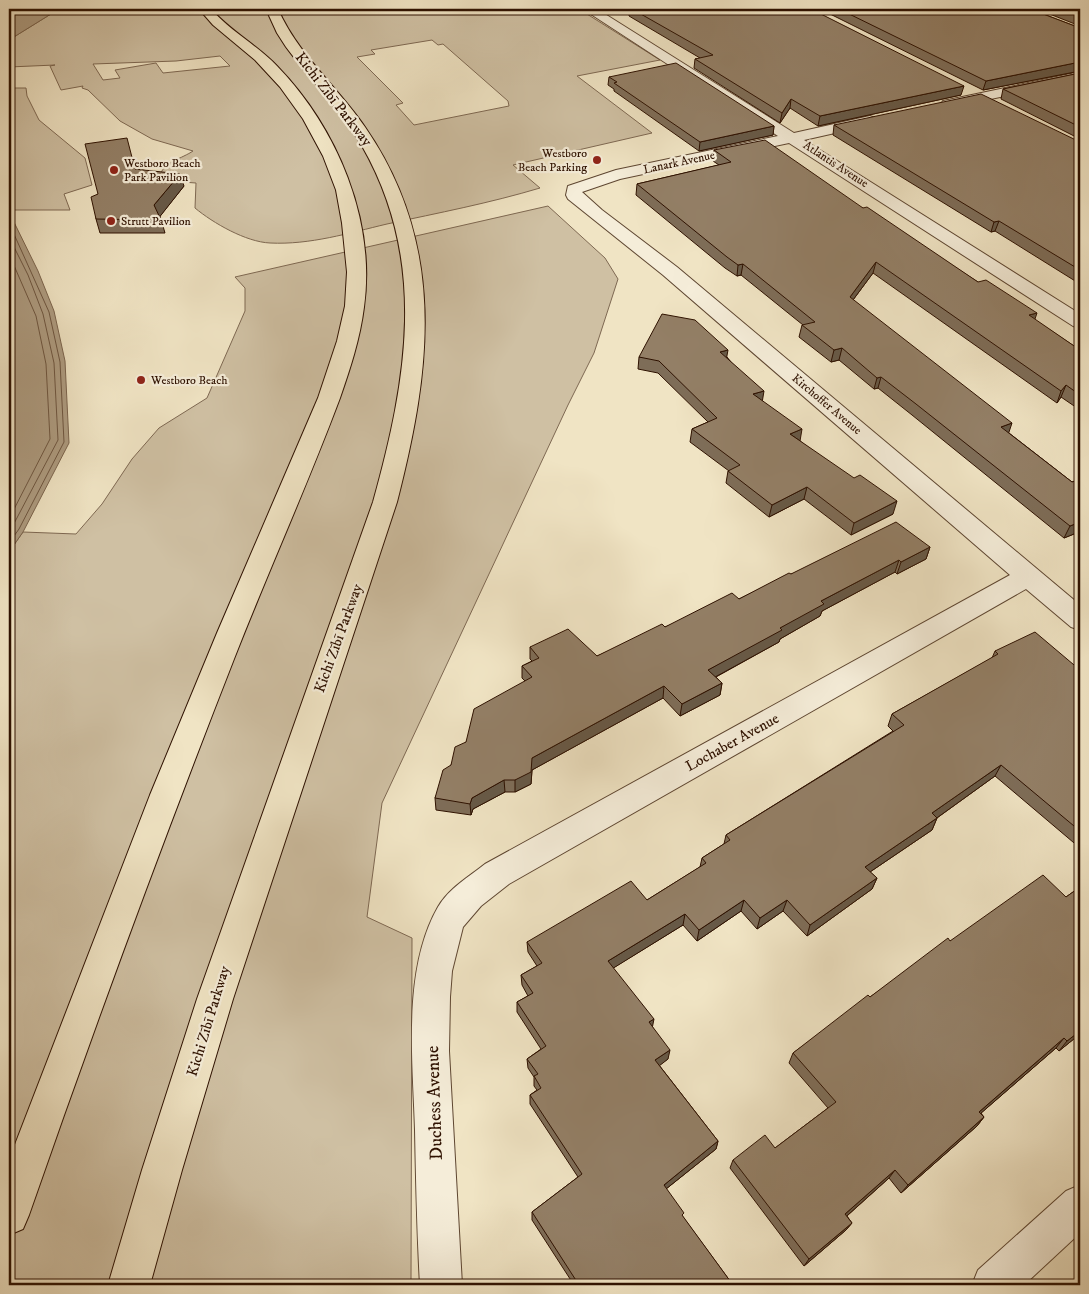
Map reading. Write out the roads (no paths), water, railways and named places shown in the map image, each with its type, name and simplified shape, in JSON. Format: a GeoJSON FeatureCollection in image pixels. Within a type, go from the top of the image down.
{"type":"FeatureCollection","features":[{"type":"Feature","properties":{"kind":"highway","name":"Kichi Zībī Parkway"},"geometry":{"type":"LineString","coordinates":[[9,1215],[110,938],[160,810],[223,653],[314,437],[338,371],[352,320],[357,276],[353,238],[344,189],[337,168],[301,107],[270,66],[219,25],[205,9]]}},
{"type":"Feature","properties":{"kind":"highway","name":"Kichi Zībī Parkway"},"geometry":{"type":"LineString","coordinates":[[128,1285],[218,986],[325,672],[374,538],[393,473],[406,417],[414,344],[413,276],[404,228],[380,165],[364,133],[293,47],[282,32],[272,9]]}},
{"type":"Feature","properties":{"kind":"street","name":"Atlantis Avenue"},"geometry":{"type":"LineString","coordinates":[[590,9],[1080,322]]}},
{"type":"Feature","properties":{"kind":"street"},"geometry":{"type":"LineString","coordinates":[[931,107],[1080,76]]}},
{"type":"Feature","properties":{"kind":"street"},"geometry":{"type":"LineString","coordinates":[[961,87],[997,106]]}},
{"type":"Feature","properties":{"kind":"street","name":"Lanark Avenue"},"geometry":{"type":"LineString","coordinates":[[574,190],[588,183],[616,175],[883,118]]}},
{"type":"Feature","properties":{"kind":"street","name":"Kirchoffer Avenue"},"geometry":{"type":"LineString","coordinates":[[574,190],[574,195],[578,199],[670,270],[1080,620]]}},
{"type":"Feature","properties":{"kind":"street","name":"Lochaber Avenue"},"geometry":{"type":"LineString","coordinates":[[448,922],[461,904],[497,874],[1028,576]]}},
{"type":"Feature","properties":{"kind":"street","name":"Duchess Avenue"},"geometry":{"type":"LineString","coordinates":[[441,1285],[432,1085],[432,996],[440,946],[448,922]]}},
{"type":"Feature","properties":{"kind":"street"},"geometry":{"type":"LineString","coordinates":[[994,1285],[1080,1205]]}},
{"type":"Feature","properties":{"kind":"water"},"geometry":{"type":"Polygon","coordinates":[[[9,9],[59,9],[9,40],[9,9]]]}},
{"type":"Feature","properties":{"kind":"water"},"geometry":{"type":"Polygon","coordinates":[[[9,212],[38,271],[54,311],[65,361],[69,443],[23,532],[9,552],[9,212]]]}},
{"type":"Feature","properties":{"kind":"place","name":"Westboro Beach Parking"},"geometry":{"type":"Point","coordinates":[597,160]}},
{"type":"Feature","properties":{"kind":"place","name":"Westboro Beach Park Pavilion"},"geometry":{"type":"Point","coordinates":[114,170]}},
{"type":"Feature","properties":{"kind":"place","name":"Strutt Pavilion"},"geometry":{"type":"Point","coordinates":[111,221]}},
{"type":"Feature","properties":{"kind":"place","name":"Westboro Beach"},"geometry":{"type":"Point","coordinates":[141,380]}}]}
